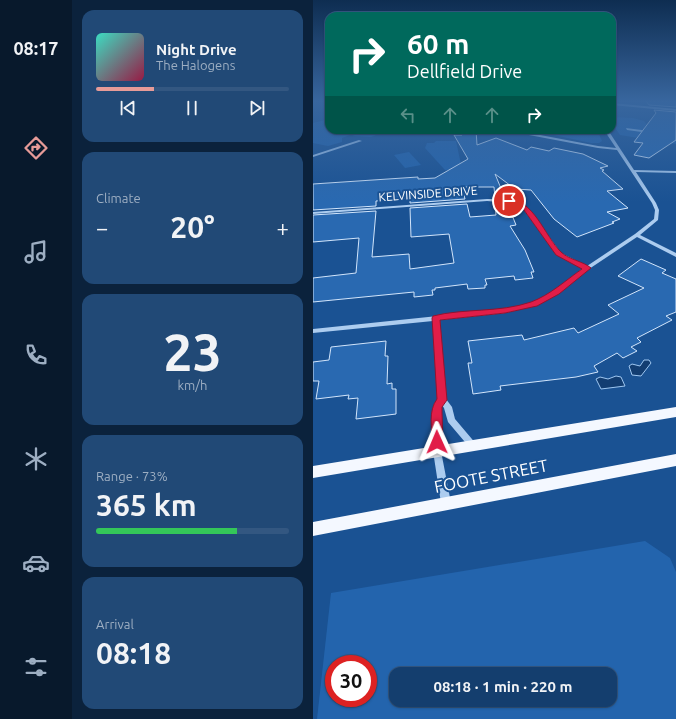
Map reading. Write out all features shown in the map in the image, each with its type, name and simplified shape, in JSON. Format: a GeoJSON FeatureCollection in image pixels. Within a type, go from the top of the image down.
{"type":"FeatureCollection","features":[{"type":"Feature","properties":{"kind":"main road"},"geometry":{"type":"LineString","coordinates":[[313,472],[676,412]]}},
{"type":"Feature","properties":{"kind":"main road","name":"FOOTE STREET"},"geometry":{"type":"LineString","coordinates":[[313,529],[676,460]]}},
{"type":"Feature","properties":{"kind":"street"},"geometry":{"type":"LineString","coordinates":[[533,135],[598,147],[617,149]]}},
{"type":"Feature","properties":{"kind":"street"},"geometry":{"type":"LineString","coordinates":[[313,330],[505,311],[534,304],[556,292],[587,268],[637,235],[656,219],[657,210],[609,135]]}},
{"type":"Feature","properties":{"kind":"street"},"geometry":{"type":"LineString","coordinates":[[313,156],[360,141]]}},
{"type":"Feature","properties":{"kind":"street"},"geometry":{"type":"LineString","coordinates":[[633,171],[676,172]]}},
{"type":"Feature","properties":{"kind":"street","name":"KELVINSIDE DRIVE"},"geometry":{"type":"LineString","coordinates":[[313,213],[487,200],[509,201],[517,203],[526,209],[559,254],[587,268]]}},
{"type":"Feature","properties":{"kind":"street"},"geometry":{"type":"LineString","coordinates":[[637,235],[676,255]]}},
{"type":"Feature","properties":{"kind":"street"},"geometry":{"type":"LineString","coordinates":[[436,318],[442,400],[448,407],[451,420],[473,445]]}},
{"type":"Feature","properties":{"kind":"street"},"geometry":{"type":"LineString","coordinates":[[442,400],[437,406],[437,451],[446,503]]}},
{"type":"Feature","properties":{"kind":"shaded area"},"geometry":{"type":"Polygon","coordinates":[[[313,135],[351,135],[342,138],[342,142],[328,146],[313,143],[313,135]]]}},
{"type":"Feature","properties":{"kind":"shaded area"},"geometry":{"type":"Polygon","coordinates":[[[356,135],[377,135],[371,137],[352,136],[356,135]]]}},
{"type":"Feature","properties":{"kind":"shaded area"},"geometry":{"type":"Polygon","coordinates":[[[551,135],[599,135],[602,141],[599,143],[591,143],[551,135]]]}},
{"type":"Feature","properties":{"kind":"shaded area"},"geometry":{"type":"Polygon","coordinates":[[[620,135],[676,135],[676,144],[620,135]]]}},
{"type":"Feature","properties":{"kind":"shaded area"},"geometry":{"type":"Polygon","coordinates":[[[436,141],[456,141],[462,169],[445,170],[425,148],[427,143],[434,143],[436,141]]]}},
{"type":"Feature","properties":{"kind":"shaded area"},"geometry":{"type":"Polygon","coordinates":[[[409,152],[421,165],[405,168],[394,155],[409,152]]]}},
{"type":"Feature","properties":{"kind":"shaded area"},"geometry":{"type":"Polygon","coordinates":[[[644,360],[649,360],[651,363],[641,376],[632,375],[629,366],[632,364],[640,366],[644,360]]]}},
{"type":"Feature","properties":{"kind":"shaded area"},"geometry":{"type":"Polygon","coordinates":[[[616,376],[621,377],[625,386],[601,389],[596,379],[600,377],[608,379],[616,376]]]}},
{"type":"Feature","properties":{"kind":"shaded area"},"geometry":{"type":"Polygon","coordinates":[[[645,541],[670,558],[676,572],[676,719],[317,719],[331,593],[645,541]]]}},
{"type":"Feature","properties":{"kind":"building"},"geometry":{"type":"Polygon","coordinates":[[[454,135],[476,135],[477,145],[496,138],[527,150],[531,147],[549,151],[554,148],[583,154],[608,166],[600,168],[604,170],[602,171],[623,189],[607,191],[628,208],[607,212],[620,219],[612,222],[614,223],[577,237],[554,219],[531,190],[515,189],[495,174],[505,198],[495,198],[494,187],[462,187],[465,199],[410,203],[410,198],[376,201],[376,206],[313,210],[313,184],[418,177],[418,179],[435,178],[468,159],[454,135]]]}},
{"type":"Feature","properties":{"kind":"building"},"geometry":{"type":"Polygon","coordinates":[[[640,135],[676,135],[676,140],[649,158],[634,155],[643,143],[634,142],[640,135]]]}},
{"type":"Feature","properties":{"kind":"building"},"geometry":{"type":"Polygon","coordinates":[[[495,203],[508,205],[516,225],[510,226],[525,250],[534,272],[531,272],[533,278],[515,280],[514,276],[485,279],[487,285],[485,285],[485,288],[468,289],[467,284],[435,288],[435,290],[432,290],[433,295],[414,297],[414,292],[313,302],[313,278],[356,273],[359,238],[313,242],[313,215],[376,211],[372,257],[409,254],[410,269],[454,263],[449,234],[411,237],[410,208],[467,204],[470,217],[496,215],[495,203]]]}},
{"type":"Feature","properties":{"kind":"building"},"geometry":{"type":"Polygon","coordinates":[[[641,259],[666,270],[662,273],[676,279],[676,312],[666,316],[672,320],[637,338],[641,342],[631,347],[637,351],[623,358],[617,353],[594,366],[598,372],[576,377],[500,386],[501,390],[473,394],[468,363],[472,363],[468,341],[522,335],[524,340],[574,328],[578,333],[619,314],[608,305],[644,288],[618,276],[641,259]]]}},
{"type":"Feature","properties":{"kind":"building"},"geometry":{"type":"Polygon","coordinates":[[[386,341],[385,356],[388,356],[387,384],[392,383],[392,389],[396,389],[396,414],[356,419],[358,398],[348,399],[349,395],[316,399],[319,381],[313,381],[313,362],[329,360],[331,347],[386,341]]]}},
{"type":"Feature","properties":{"kind":"route"},"geometry":{"type":"LineString","coordinates":[[437,442],[437,406],[442,400],[436,318],[505,311],[534,304],[556,292],[587,268],[559,254],[526,209],[517,203],[509,201]]}}]}
